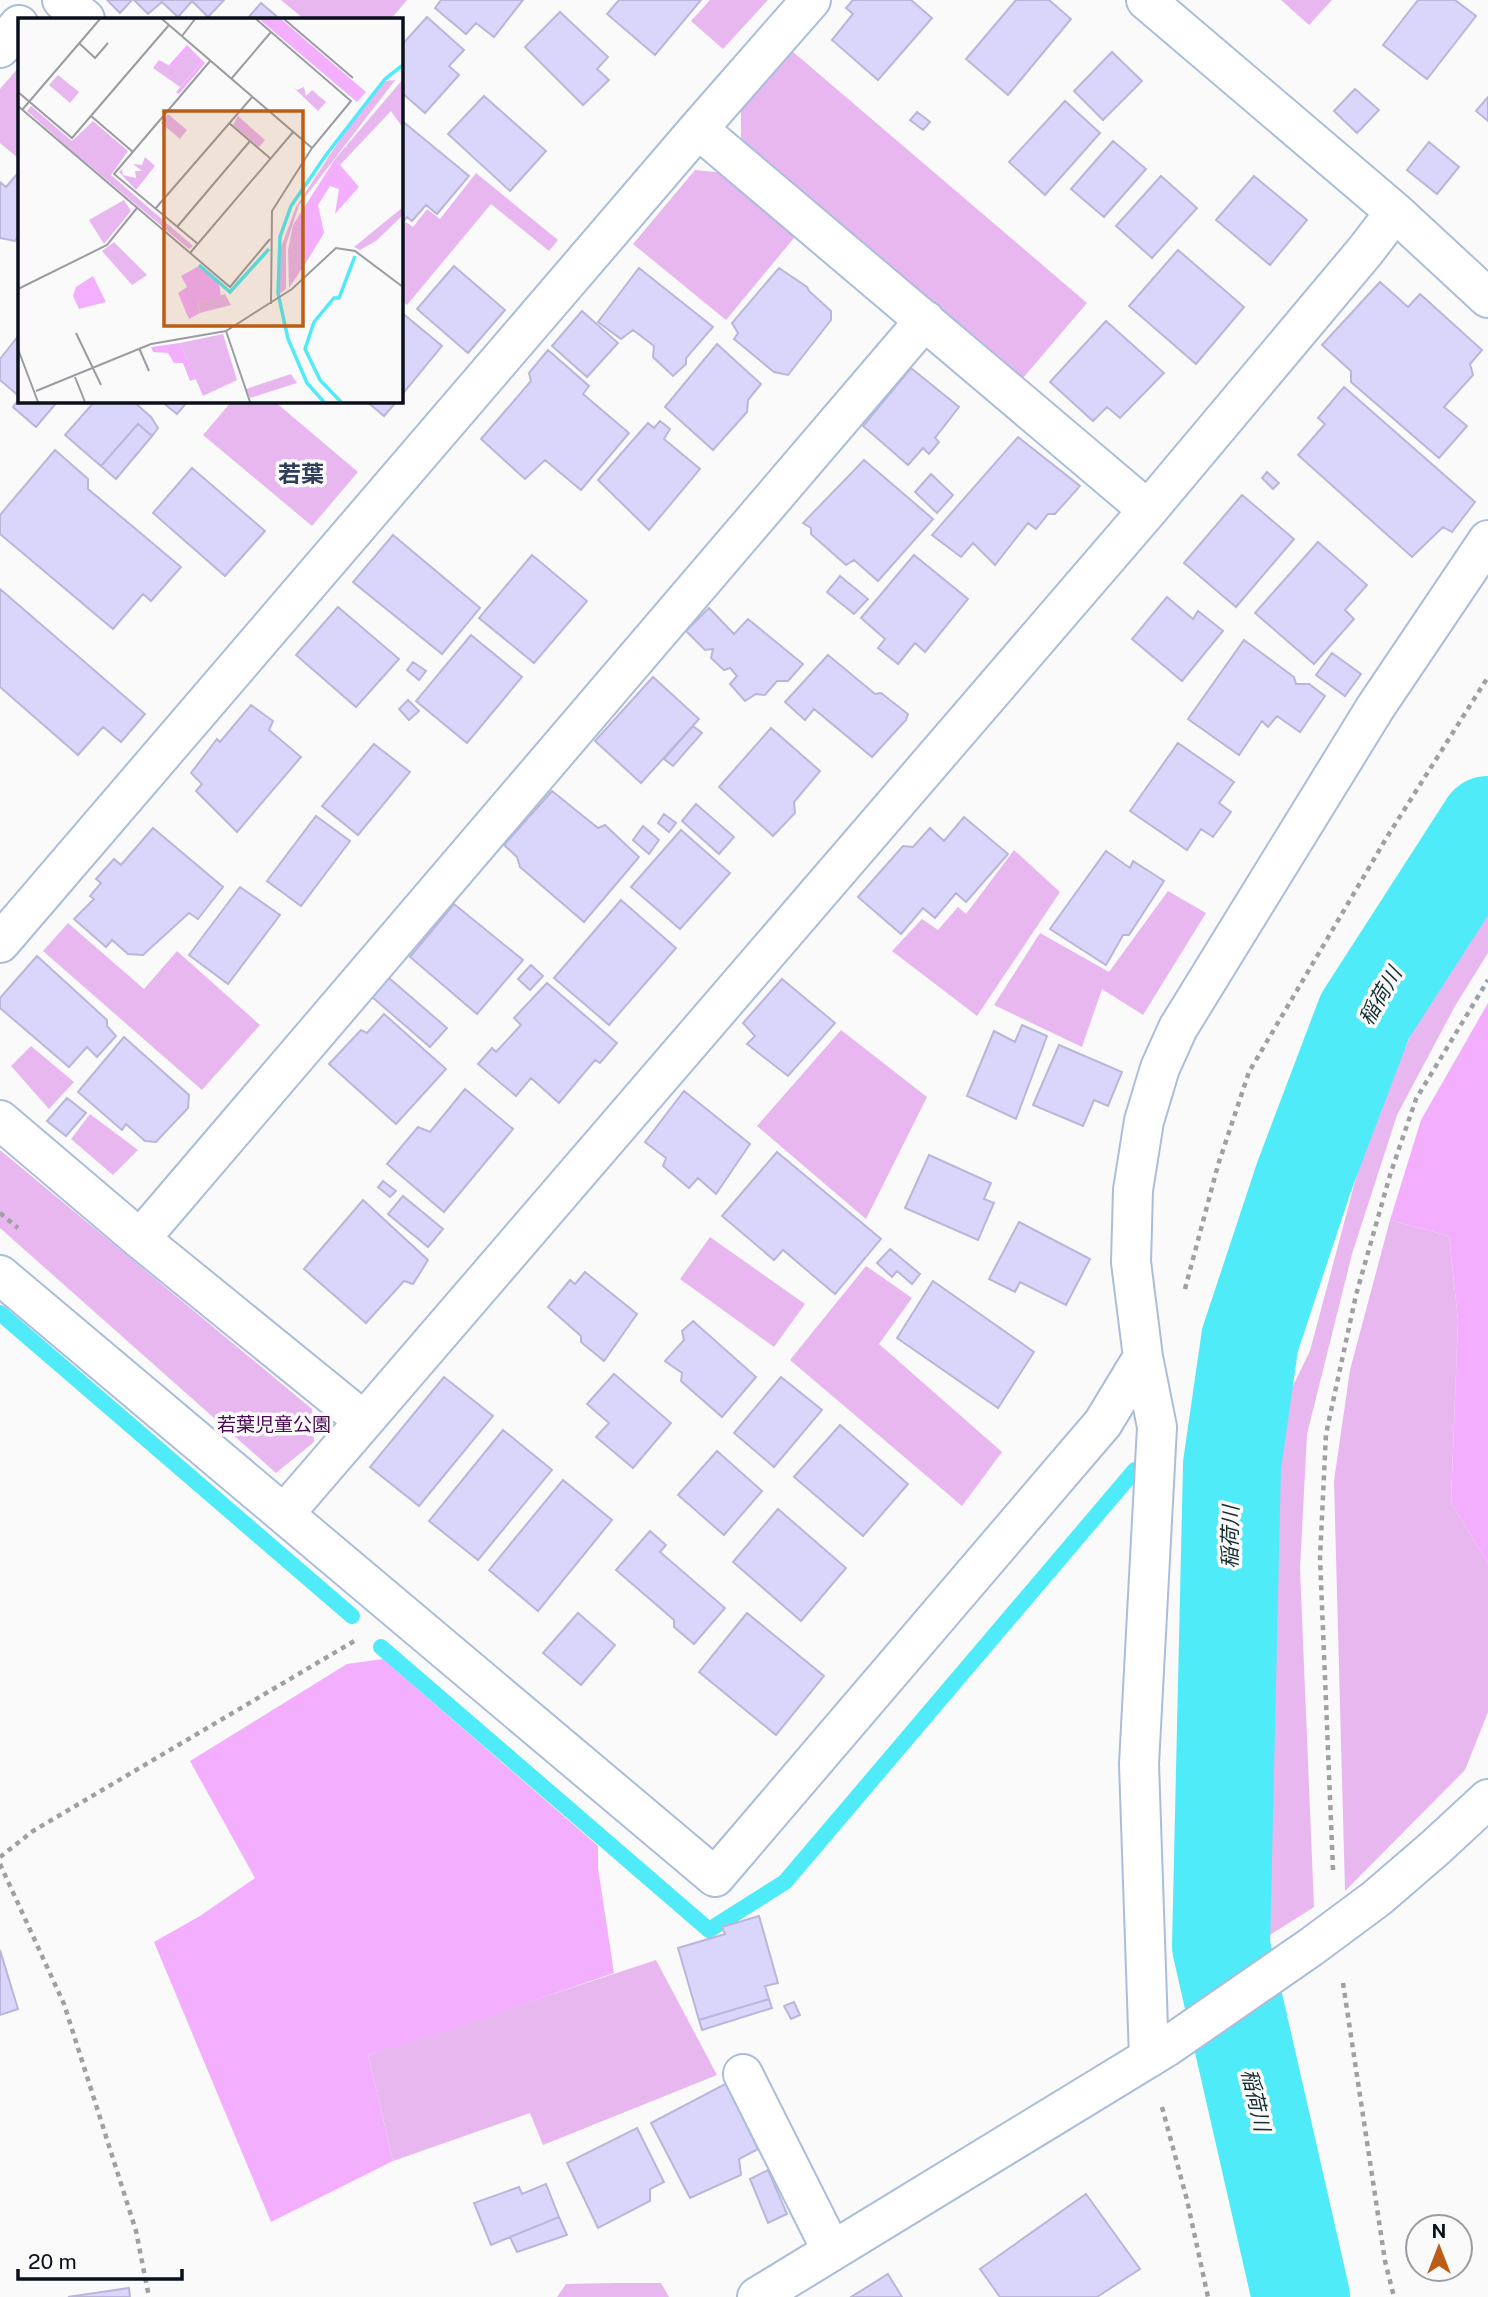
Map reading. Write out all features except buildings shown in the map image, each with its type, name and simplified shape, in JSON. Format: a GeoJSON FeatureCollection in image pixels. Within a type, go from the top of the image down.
{"type":"FeatureCollection","features":[{"type":"Feature","properties":{"kind":"street"},"geometry":{"type":"LineString","coordinates":[[25,18],[41,0]]}},
{"type":"Feature","properties":{"kind":"street"},"geometry":{"type":"LineString","coordinates":[[62,0],[84,18]]}},
{"type":"Feature","properties":{"kind":"street"},"geometry":{"type":"LineString","coordinates":[[0,943],[811,0]]}},
{"type":"Feature","properties":{"kind":"street"},"geometry":{"type":"LineString","coordinates":[[1146,0],[1395,212],[1488,298]]}},
{"type":"Feature","properties":{"kind":"street"},"geometry":{"type":"LineString","coordinates":[[0,48],[18,26]]}},
{"type":"Feature","properties":{"kind":"street"},"geometry":{"type":"LineString","coordinates":[[698,129],[1148,510]]}},
{"type":"Feature","properties":{"kind":"street"},"geometry":{"type":"LineString","coordinates":[[284,1514],[1148,510],[1395,212]]}},
{"type":"Feature","properties":{"kind":"street"},"geometry":{"type":"LineString","coordinates":[[140,1238],[925,320]]}},
{"type":"Feature","properties":{"kind":"street"},"geometry":{"type":"LineString","coordinates":[[1158,2052],[1139,1764],[1157,1427],[1143,1357],[1131,1262],[1133,1190],[1144,1121],[1160,1068],[1178,1028],[1375,708],[1488,540]]}},
{"type":"Feature","properties":{"kind":"street"},"geometry":{"type":"LineString","coordinates":[[0,1120],[364,1421]]}},
{"type":"Feature","properties":{"kind":"street"},"geometry":{"type":"LineString","coordinates":[[0,1275],[715,1877],[1103,1423],[1143,1357]]}},
{"type":"Feature","properties":{"kind":"street"},"geometry":{"type":"LineString","coordinates":[[757,2297],[1158,2052],[1377,1898],[1488,1799]]}},
{"type":"Feature","properties":{"kind":"street"},"geometry":{"type":"LineString","coordinates":[[743,2074],[832,2252]]}},
{"type":"Feature","properties":{"kind":"path"},"geometry":{"type":"LineString","coordinates":[[1143,1357],[1182,1300],[1219,1165],[1249,1072],[1387,837],[1488,677]]}},
{"type":"Feature","properties":{"kind":"path"},"geometry":{"type":"LineString","coordinates":[[1394,2297],[1323,1938],[1320,1558],[1326,1434],[1356,1295],[1390,1174],[1416,1099],[1488,980]]}},
{"type":"Feature","properties":{"kind":"path"},"geometry":{"type":"LineString","coordinates":[[0,1857],[33,1831],[402,1612]]}},
{"type":"Feature","properties":{"kind":"path"},"geometry":{"type":"LineString","coordinates":[[0,1864],[64,2004],[136,2231],[149,2297]]}},
{"type":"Feature","properties":{"kind":"path"},"geometry":{"type":"LineString","coordinates":[[1158,2052],[1208,2297]]}},
{"type":"Feature","properties":{"kind":"green space"},"geometry":{"type":"Polygon","coordinates":[[[281,0],[407,0],[392,18],[303,18],[281,0]]]}},
{"type":"Feature","properties":{"kind":"green space"},"geometry":{"type":"Polygon","coordinates":[[[710,0],[768,0],[723,49],[691,21],[710,0]]]}},
{"type":"Feature","properties":{"kind":"green space"},"geometry":{"type":"Polygon","coordinates":[[[1281,0],[1332,0],[1309,25],[1281,0]]]}},
{"type":"Feature","properties":{"kind":"green space"},"geometry":{"type":"Polygon","coordinates":[[[792,51],[1087,303],[1023,378],[741,143],[741,111],[792,51]]]}},
{"type":"Feature","properties":{"kind":"green space"},"geometry":{"type":"Polygon","coordinates":[[[18,68],[18,158],[0,143],[0,89],[18,68]]]}},
{"type":"Feature","properties":{"kind":"green space"},"geometry":{"type":"Polygon","coordinates":[[[695,170],[726,173],[799,232],[726,320],[633,244],[695,170]]]}},
{"type":"Feature","properties":{"kind":"green space"},"geometry":{"type":"Polygon","coordinates":[[[476,173],[558,240],[549,251],[491,204],[407,305],[402,301],[402,227],[406,222],[413,227],[427,209],[440,219],[476,173]]]}},
{"type":"Feature","properties":{"kind":"green space"},"geometry":{"type":"Polygon","coordinates":[[[231,402],[275,402],[358,472],[312,526],[203,435],[231,402]]]}},
{"type":"Feature","properties":{"kind":"green space"},"geometry":{"type":"Polygon","coordinates":[[[1014,850],[1060,892],[977,1016],[892,951],[922,919],[938,930],[958,907],[966,914],[1014,850]]]}},
{"type":"Feature","properties":{"kind":"green space"},"geometry":{"type":"Polygon","coordinates":[[[1168,891],[1206,913],[1143,1015],[1102,989],[1082,1047],[994,1005],[1040,933],[1109,972],[1168,891]]]}},
{"type":"Feature","properties":{"kind":"green space"},"geometry":{"type":"Polygon","coordinates":[[[1488,913],[1488,953],[1455,1006],[1397,1115],[1352,1254],[1307,1434],[1300,1569],[1314,1907],[1237,1956],[1230,1943],[1261,1451],[1310,1351],[1369,1129],[1417,1021],[1488,913]]]}},
{"type":"Feature","properties":{"kind":"green space"},"geometry":{"type":"Polygon","coordinates":[[[68,923],[144,989],[177,951],[260,1025],[202,1090],[43,951],[68,923]]]}},
{"type":"Feature","properties":{"kind":"green space"},"geometry":{"type":"Polygon","coordinates":[[[841,1030],[927,1097],[866,1219],[757,1126],[841,1030]]]}},
{"type":"Feature","properties":{"kind":"green space"},"geometry":{"type":"Polygon","coordinates":[[[31,1046],[74,1082],[49,1109],[11,1066],[31,1046]]]}},
{"type":"Feature","properties":{"kind":"green space"},"geometry":{"type":"Polygon","coordinates":[[[90,1114],[138,1150],[113,1175],[71,1139],[90,1114]]]}},
{"type":"Feature","properties":{"kind":"green space","name":"若葉児童公園"},"geometry":{"type":"Polygon","coordinates":[[[0,1150],[312,1409],[314,1442],[276,1473],[0,1228],[0,1150]]]}},
{"type":"Feature","properties":{"kind":"green space"},"geometry":{"type":"Polygon","coordinates":[[[1390,1220],[1449,1236],[1458,1320],[1451,1503],[1488,1563],[1488,1712],[1465,1770],[1345,1891],[1334,1481],[1350,1370],[1390,1220]]]}},
{"type":"Feature","properties":{"kind":"green space"},"geometry":{"type":"Polygon","coordinates":[[[710,1237],[805,1304],[774,1347],[680,1279],[710,1237]]]}},
{"type":"Feature","properties":{"kind":"green space"},"geometry":{"type":"Polygon","coordinates":[[[866,1266],[912,1298],[879,1344],[1002,1452],[962,1506],[790,1360],[866,1266]]]}},
{"type":"Feature","properties":{"kind":"green space"},"geometry":{"type":"Polygon","coordinates":[[[656,1960],[717,2075],[543,2145],[530,2113],[393,2161],[368,2055],[656,1960]]]}},
{"type":"Feature","properties":{"kind":"green space"},"geometry":{"type":"Polygon","coordinates":[[[661,2283],[669,2297],[557,2297],[566,2284],[661,2283]]]}},
{"type":"Feature","properties":{"kind":"shaded area"},"geometry":{"type":"Polygon","coordinates":[[[1488,1003],[1488,1563],[1451,1503],[1458,1320],[1449,1236],[1390,1220],[1421,1120],[1488,1003]]]}},
{"type":"Feature","properties":{"kind":"shaded area"},"geometry":{"type":"Polygon","coordinates":[[[383,1659],[598,1846],[598,1868],[614,1973],[368,2055],[393,2161],[271,2222],[154,1942],[200,1916],[255,1878],[190,1761],[347,1664],[383,1659]]]}},
{"type":"Feature","properties":{"kind":"waterway","name":"稲荷川"},"geometry":{"type":"LineString","coordinates":[[1301,2297],[1221,1946],[1232,1465],[1250,1340],[1304,1177],[1365,1016],[1488,825]]}},
{"type":"Feature","properties":{"kind":"waterway"},"geometry":{"type":"LineString","coordinates":[[0,1313],[352,1616]]}},
{"type":"Feature","properties":{"kind":"waterway"},"geometry":{"type":"LineString","coordinates":[[381,1647],[709,1930],[785,1882],[1135,1470]]}},
{"type":"Feature","properties":{"kind":"district","name":"若葉"},"geometry":{"type":"Point","coordinates":[301,473]}}]}
